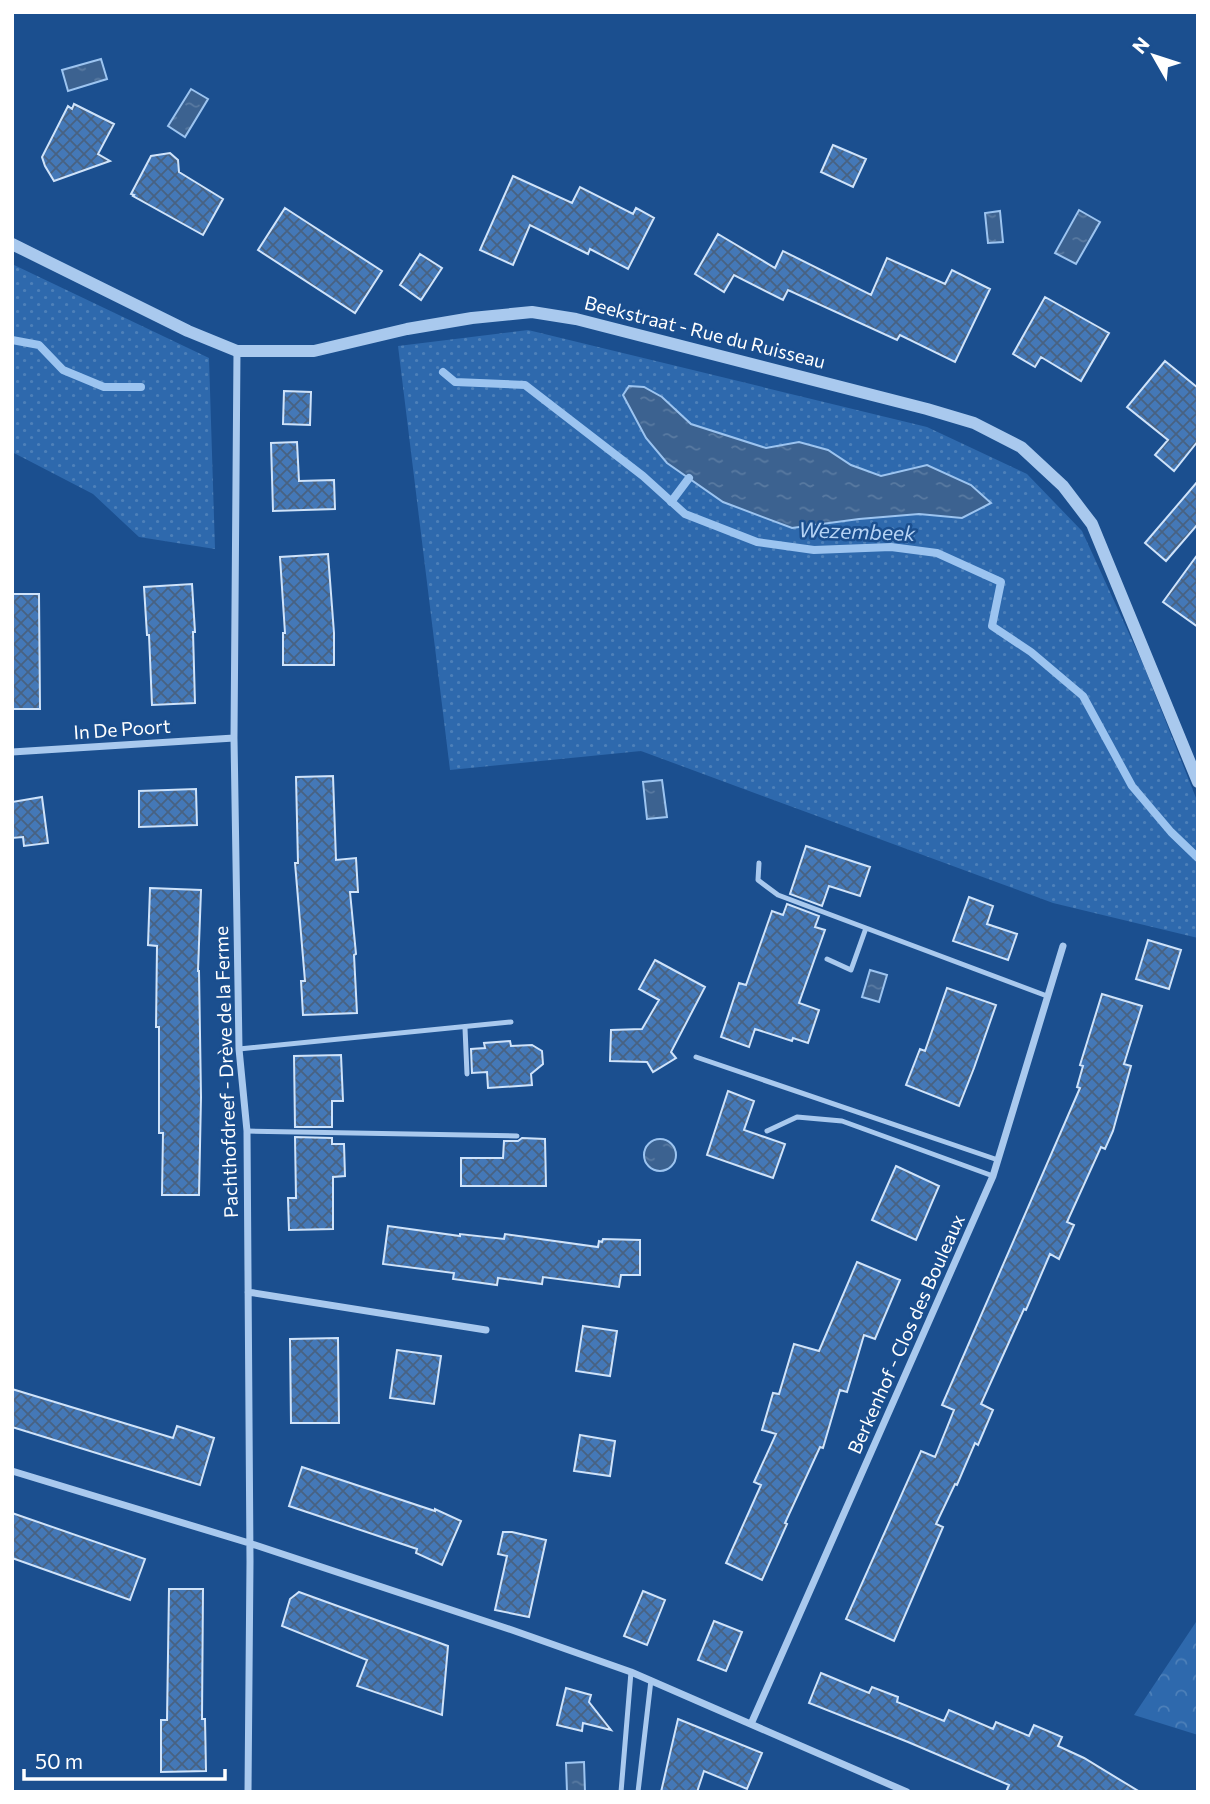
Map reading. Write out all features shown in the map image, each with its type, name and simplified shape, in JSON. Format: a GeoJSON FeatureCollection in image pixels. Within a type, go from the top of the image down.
{"type":"FeatureCollection","features":[{"type":"Feature","properties":{"kind":"street","name":"Beekstraat - Rue du Ruisseau"},"geometry":{"type":"LineString","coordinates":[[12,244],[188,331],[237,351],[314,351],[407,329],[472,318],[532,313],[576,319],[974,423],[1021,447],[1063,486],[1092,524],[1198,782]]}},
{"type":"Feature","properties":{"kind":"street","name":"Pachthofdreef - Drève de la Ferme"},"geometry":{"type":"LineString","coordinates":[[237,351],[234,738],[239,1049],[247,1131],[248,1792]]}},
{"type":"Feature","properties":{"kind":"street","name":"In De Poort"},"geometry":{"type":"LineString","coordinates":[[12,752],[234,738]]}},
{"type":"Feature","properties":{"kind":"street","name":"Berkenhof - Clos des Bouleaux"},"geometry":{"type":"LineString","coordinates":[[751,1724],[993,1176],[1063,947]]}},
{"type":"Feature","properties":{"kind":"street"},"geometry":{"type":"LineString","coordinates":[[248,1292],[486,1330]]}},
{"type":"Feature","properties":{"kind":"street"},"geometry":{"type":"LineString","coordinates":[[12,1471],[249,1543],[631,1672],[908,1792]]}},
{"type":"Feature","properties":{"kind":"lane"},"geometry":{"type":"LineString","coordinates":[[759,863],[758,880],[778,895],[1046,996]]}},
{"type":"Feature","properties":{"kind":"lane"},"geometry":{"type":"LineString","coordinates":[[827,959],[851,970],[866,928]]}},
{"type":"Feature","properties":{"kind":"lane"},"geometry":{"type":"LineString","coordinates":[[239,1049],[511,1023]]}},
{"type":"Feature","properties":{"kind":"lane"},"geometry":{"type":"LineString","coordinates":[[465,1028],[467,1074]]}},
{"type":"Feature","properties":{"kind":"lane"},"geometry":{"type":"LineString","coordinates":[[696,1057],[998,1160]]}},
{"type":"Feature","properties":{"kind":"lane"},"geometry":{"type":"LineString","coordinates":[[766,1131],[797,1117],[842,1121],[993,1176]]}},
{"type":"Feature","properties":{"kind":"lane"},"geometry":{"type":"LineString","coordinates":[[247,1131],[517,1136]]}},
{"type":"Feature","properties":{"kind":"lane"},"geometry":{"type":"LineString","coordinates":[[621,1792],[631,1672]]}},
{"type":"Feature","properties":{"kind":"lane"},"geometry":{"type":"LineString","coordinates":[[638,1792],[651,1681]]}},
{"type":"Feature","properties":{"kind":"green space"},"geometry":{"type":"Polygon","coordinates":[[[12,264],[209,358],[215,549],[139,537],[93,494],[12,452],[12,264]]]}},
{"type":"Feature","properties":{"kind":"green space"},"geometry":{"type":"Polygon","coordinates":[[[528,330],[927,427],[1027,474],[1082,531],[1143,664],[1198,803],[1198,938],[1053,903],[641,751],[450,770],[398,346],[528,330]]]}},
{"type":"Feature","properties":{"kind":"green space"},"geometry":{"type":"Polygon","coordinates":[[[1198,1619],[1198,1735],[1134,1715],[1198,1619]]]}},
{"type":"Feature","properties":{"kind":"water"},"geometry":{"type":"Polygon","coordinates":[[[101,59],[107,79],[68,91],[62,70],[101,59]]]}},
{"type":"Feature","properties":{"kind":"water"},"geometry":{"type":"Polygon","coordinates":[[[191,89],[208,99],[185,137],[168,126],[191,89]]]}},
{"type":"Feature","properties":{"kind":"water"},"geometry":{"type":"Polygon","coordinates":[[[1079,210],[1100,222],[1076,264],[1055,253],[1079,210]]]}},
{"type":"Feature","properties":{"kind":"water"},"geometry":{"type":"Polygon","coordinates":[[[1000,211],[1003,242],[988,243],[985,213],[1000,211]]]}},
{"type":"Feature","properties":{"kind":"water"},"geometry":{"type":"Polygon","coordinates":[[[629,386],[644,387],[662,397],[691,424],[766,448],[799,442],[828,450],[851,465],[881,476],[927,465],[971,485],[991,503],[962,518],[919,514],[792,528],[723,502],[667,463],[646,438],[623,395],[629,386]]]}},
{"type":"Feature","properties":{"kind":"water"},"geometry":{"type":"Polygon","coordinates":[[[662,780],[667,817],[647,819],[643,782],[662,780]]]}},
{"type":"Feature","properties":{"kind":"water"},"geometry":{"type":"Polygon","coordinates":[[[870,970],[887,975],[879,1002],[862,997],[870,970]]]}},
{"type":"Feature","properties":{"kind":"water"},"geometry":{"type":"Polygon","coordinates":[[[660,1139],[672,1143],[676,1155],[672,1167],[660,1171],[648,1167],[644,1155],[648,1143],[660,1139]]]}},
{"type":"Feature","properties":{"kind":"water"},"geometry":{"type":"Polygon","coordinates":[[[584,1762],[585,1792],[567,1792],[566,1763],[584,1762]]]}},
{"type":"Feature","properties":{"kind":"building"},"geometry":{"type":"Polygon","coordinates":[[[74,104],[114,124],[98,154],[110,161],[54,181],[42,157],[68,106],[72,109],[74,104]]]}},
{"type":"Feature","properties":{"kind":"building"},"geometry":{"type":"Polygon","coordinates":[[[833,145],[866,159],[853,187],[821,172],[833,145]]]}},
{"type":"Feature","properties":{"kind":"building"},"geometry":{"type":"Polygon","coordinates":[[[170,153],[178,160],[179,172],[223,199],[203,235],[131,194],[151,156],[170,153]]]}},
{"type":"Feature","properties":{"kind":"building"},"geometry":{"type":"Polygon","coordinates":[[[513,176],[572,203],[580,187],[633,214],[636,208],[654,218],[628,269],[590,249],[588,254],[530,225],[513,265],[480,250],[513,176]]]}},
{"type":"Feature","properties":{"kind":"building"},"geometry":{"type":"Polygon","coordinates":[[[285,208],[382,271],[355,313],[258,250],[285,208]]]}},
{"type":"Feature","properties":{"kind":"building"},"geometry":{"type":"Polygon","coordinates":[[[718,234],[775,268],[783,251],[871,295],[887,258],[945,284],[952,270],[990,289],[955,362],[900,335],[897,340],[788,290],[783,300],[734,275],[724,292],[695,274],[718,234]]]}},
{"type":"Feature","properties":{"kind":"building"},"geometry":{"type":"Polygon","coordinates":[[[420,254],[442,268],[421,300],[400,285],[420,254]]]}},
{"type":"Feature","properties":{"kind":"building"},"geometry":{"type":"Polygon","coordinates":[[[1045,297],[1109,333],[1081,381],[1041,357],[1035,367],[1013,354],[1045,297]]]}},
{"type":"Feature","properties":{"kind":"building"},"geometry":{"type":"Polygon","coordinates":[[[1165,361],[1198,388],[1198,441],[1174,471],[1155,455],[1168,440],[1127,407],[1165,361]]]}},
{"type":"Feature","properties":{"kind":"building"},"geometry":{"type":"Polygon","coordinates":[[[284,391],[311,392],[310,425],[283,424],[284,391]]]}},
{"type":"Feature","properties":{"kind":"building"},"geometry":{"type":"Polygon","coordinates":[[[297,442],[299,481],[334,480],[335,509],[273,511],[271,443],[297,442]]]}},
{"type":"Feature","properties":{"kind":"building"},"geometry":{"type":"Polygon","coordinates":[[[1198,481],[1198,524],[1166,561],[1145,543],[1198,481]]]}},
{"type":"Feature","properties":{"kind":"building"},"geometry":{"type":"Polygon","coordinates":[[[328,554],[334,665],[283,665],[285,633],[280,557],[328,554]]]}},
{"type":"Feature","properties":{"kind":"building"},"geometry":{"type":"Polygon","coordinates":[[[1198,554],[1198,627],[1163,602],[1198,554]]]}},
{"type":"Feature","properties":{"kind":"building"},"geometry":{"type":"Polygon","coordinates":[[[192,584],[195,703],[152,705],[144,587],[192,584]]]}},
{"type":"Feature","properties":{"kind":"building"},"geometry":{"type":"Polygon","coordinates":[[[12,594],[39,594],[40,709],[12,709],[12,594]]]}},
{"type":"Feature","properties":{"kind":"building"},"geometry":{"type":"Polygon","coordinates":[[[333,776],[336,860],[356,858],[358,892],[350,892],[356,954],[357,1013],[303,1015],[301,981],[305,981],[295,863],[298,863],[296,777],[333,776]]]}},
{"type":"Feature","properties":{"kind":"building"},"geometry":{"type":"Polygon","coordinates":[[[196,789],[197,825],[139,827],[139,791],[196,789]]]}},
{"type":"Feature","properties":{"kind":"building"},"geometry":{"type":"Polygon","coordinates":[[[42,797],[48,843],[24,846],[23,837],[12,838],[12,802],[42,797]]]}},
{"type":"Feature","properties":{"kind":"building"},"geometry":{"type":"Polygon","coordinates":[[[806,846],[870,867],[860,896],[829,886],[822,906],[790,894],[806,846]]]}},
{"type":"Feature","properties":{"kind":"building"},"geometry":{"type":"Polygon","coordinates":[[[150,888],[201,890],[198,971],[201,1097],[199,1195],[162,1195],[163,1133],[159,1133],[159,1027],[156,1027],[157,946],[148,945],[150,888]]]}},
{"type":"Feature","properties":{"kind":"building"},"geometry":{"type":"Polygon","coordinates":[[[969,897],[993,906],[987,924],[1017,934],[1008,960],[953,941],[969,897]]]}},
{"type":"Feature","properties":{"kind":"building"},"geometry":{"type":"Polygon","coordinates":[[[787,904],[819,916],[815,927],[825,930],[799,1003],[819,1010],[808,1043],[793,1038],[792,1041],[755,1029],[749,1047],[721,1037],[739,983],[746,985],[772,911],[783,915],[787,904]]]}},
{"type":"Feature","properties":{"kind":"building"},"geometry":{"type":"Polygon","coordinates":[[[1148,940],[1181,950],[1169,989],[1136,979],[1148,940]]]}},
{"type":"Feature","properties":{"kind":"building"},"geometry":{"type":"Polygon","coordinates":[[[655,960],[705,987],[671,1052],[676,1058],[653,1072],[647,1062],[610,1061],[611,1030],[642,1029],[659,1000],[639,989],[655,960]]]}},
{"type":"Feature","properties":{"kind":"building"},"geometry":{"type":"Polygon","coordinates":[[[947,988],[996,1005],[959,1106],[906,1085],[920,1049],[925,1051],[947,988]]]}},
{"type":"Feature","properties":{"kind":"building"},"geometry":{"type":"Polygon","coordinates":[[[1102,994],[1142,1006],[1124,1064],[1131,1066],[1113,1131],[1105,1149],[1101,1147],[1067,1222],[1074,1225],[1059,1259],[1050,1254],[981,1404],[993,1410],[978,1445],[975,1443],[936,1524],[943,1527],[894,1641],[846,1619],[921,1451],[935,1457],[954,1410],[942,1405],[1080,1088],[1077,1087],[1083,1066],[1080,1065],[1102,994]]]}},
{"type":"Feature","properties":{"kind":"building"},"geometry":{"type":"Polygon","coordinates":[[[510,1041],[511,1046],[532,1045],[542,1051],[543,1064],[531,1074],[532,1085],[488,1088],[487,1072],[472,1073],[471,1049],[485,1048],[484,1043],[510,1041]]]}},
{"type":"Feature","properties":{"kind":"building"},"geometry":{"type":"Polygon","coordinates":[[[341,1055],[343,1101],[332,1101],[332,1127],[295,1127],[294,1056],[341,1055]]]}},
{"type":"Feature","properties":{"kind":"building"},"geometry":{"type":"Polygon","coordinates":[[[728,1091],[754,1101],[744,1130],[785,1144],[773,1178],[707,1155],[728,1091]]]}},
{"type":"Feature","properties":{"kind":"building"},"geometry":{"type":"Polygon","coordinates":[[[295,1137],[332,1138],[332,1144],[344,1144],[345,1176],[333,1177],[333,1229],[289,1230],[288,1198],[296,1198],[295,1137]]]}},
{"type":"Feature","properties":{"kind":"building"},"geometry":{"type":"Polygon","coordinates":[[[522,1138],[545,1139],[546,1186],[461,1186],[461,1158],[503,1158],[504,1141],[518,1141],[522,1138]]]}},
{"type":"Feature","properties":{"kind":"building"},"geometry":{"type":"Polygon","coordinates":[[[896,1166],[939,1186],[916,1240],[872,1220],[896,1166]]]}},
{"type":"Feature","properties":{"kind":"building"},"geometry":{"type":"Polygon","coordinates":[[[388,1226],[460,1236],[504,1239],[505,1234],[598,1247],[599,1241],[602,1242],[603,1239],[640,1240],[640,1275],[621,1275],[619,1287],[543,1277],[542,1284],[498,1278],[497,1285],[453,1279],[454,1273],[383,1264],[388,1226]]]}},
{"type":"Feature","properties":{"kind":"building"},"geometry":{"type":"Polygon","coordinates":[[[857,1262],[900,1280],[875,1339],[864,1335],[847,1392],[840,1390],[823,1448],[820,1447],[762,1580],[726,1563],[761,1485],[754,1482],[776,1434],[762,1430],[773,1393],[779,1394],[794,1344],[819,1351],[857,1262]]]}},
{"type":"Feature","properties":{"kind":"building"},"geometry":{"type":"Polygon","coordinates":[[[583,1326],[617,1331],[610,1376],[576,1371],[583,1326]]]}},
{"type":"Feature","properties":{"kind":"building"},"geometry":{"type":"Polygon","coordinates":[[[338,1338],[339,1423],[291,1423],[290,1339],[338,1338]]]}},
{"type":"Feature","properties":{"kind":"building"},"geometry":{"type":"Polygon","coordinates":[[[397,1350],[441,1356],[434,1404],[390,1398],[397,1350]]]}},
{"type":"Feature","properties":{"kind":"building"},"geometry":{"type":"Polygon","coordinates":[[[12,1389],[173,1438],[177,1426],[214,1438],[200,1485],[12,1427],[12,1389]]]}},
{"type":"Feature","properties":{"kind":"building"},"geometry":{"type":"Polygon","coordinates":[[[580,1435],[615,1441],[610,1476],[574,1471],[580,1435]]]}},
{"type":"Feature","properties":{"kind":"building"},"geometry":{"type":"Polygon","coordinates":[[[302,1467],[435,1509],[461,1521],[442,1565],[416,1553],[417,1549],[289,1506],[302,1467]]]}},
{"type":"Feature","properties":{"kind":"building"},"geometry":{"type":"Polygon","coordinates":[[[12,1513],[145,1559],[130,1600],[12,1558],[12,1513]]]}},
{"type":"Feature","properties":{"kind":"building"},"geometry":{"type":"Polygon","coordinates":[[[503,1532],[546,1540],[529,1617],[495,1610],[507,1556],[498,1554],[503,1532]]]}},
{"type":"Feature","properties":{"kind":"building"},"geometry":{"type":"Polygon","coordinates":[[[169,1589],[203,1589],[202,1719],[205,1719],[206,1771],[161,1772],[161,1720],[167,1720],[169,1589]]]}},
{"type":"Feature","properties":{"kind":"building"},"geometry":{"type":"Polygon","coordinates":[[[643,1591],[665,1600],[647,1645],[624,1636],[643,1591]]]}},
{"type":"Feature","properties":{"kind":"building"},"geometry":{"type":"Polygon","coordinates":[[[299,1592],[448,1646],[442,1715],[357,1686],[367,1660],[282,1626],[290,1599],[299,1592]]]}},
{"type":"Feature","properties":{"kind":"building"},"geometry":{"type":"Polygon","coordinates":[[[714,1621],[742,1632],[726,1671],[698,1660],[714,1621]]]}},
{"type":"Feature","properties":{"kind":"building"},"geometry":{"type":"Polygon","coordinates":[[[821,1673],[869,1693],[872,1687],[898,1697],[897,1702],[944,1721],[949,1710],[993,1729],[996,1722],[1029,1736],[1034,1725],[1062,1737],[1058,1746],[1084,1758],[1140,1792],[1006,1792],[1009,1785],[809,1703],[821,1673]]]}},
{"type":"Feature","properties":{"kind":"building"},"geometry":{"type":"Polygon","coordinates":[[[566,1688],[591,1695],[589,1702],[611,1730],[583,1723],[582,1731],[557,1725],[566,1688]]]}},
{"type":"Feature","properties":{"kind":"building"},"geometry":{"type":"Polygon","coordinates":[[[678,1719],[762,1753],[747,1789],[704,1771],[697,1792],[661,1792],[678,1719]]]}},
{"type":"Feature","properties":{"kind":"waterway","name":"Wezembeek"},"geometry":{"type":"LineString","coordinates":[[12,340],[39,345],[63,370],[104,387],[141,387]]}},
{"type":"Feature","properties":{"kind":"waterway","name":"Wezembeek"},"geometry":{"type":"LineString","coordinates":[[443,372],[455,382],[525,385],[643,476],[685,514],[757,542],[814,550],[891,547],[937,553],[1001,582],[992,626],[1031,652],[1083,696],[1132,786],[1171,832],[1198,858]]}},
{"type":"Feature","properties":{"kind":"waterway"},"geometry":{"type":"LineString","coordinates":[[671,502],[689,478]]}}]}
